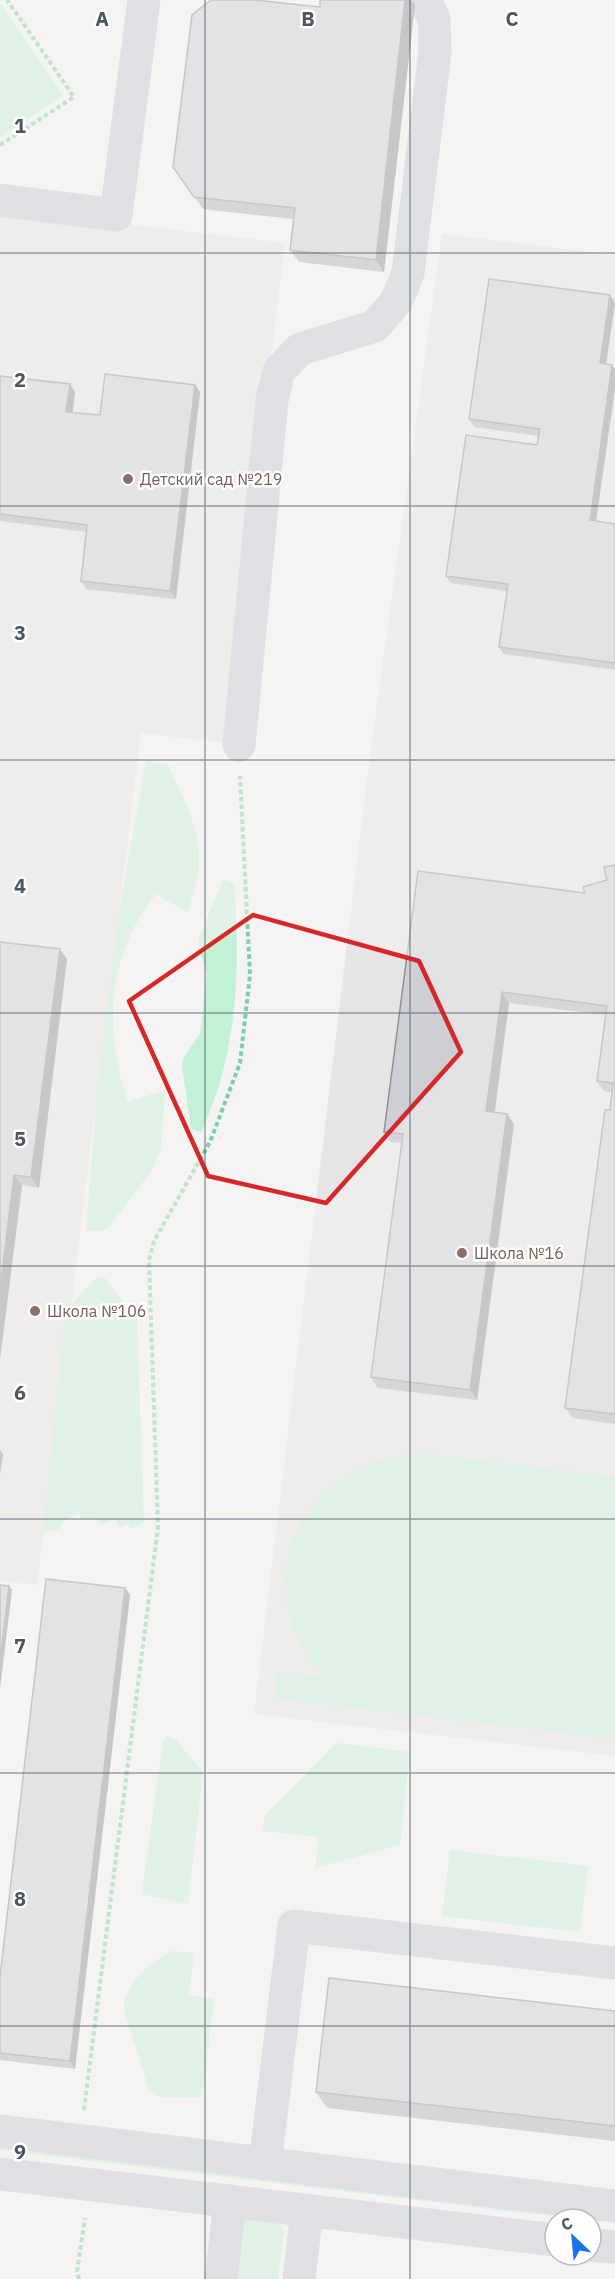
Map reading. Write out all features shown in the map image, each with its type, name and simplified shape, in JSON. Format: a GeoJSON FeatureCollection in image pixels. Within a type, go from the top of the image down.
{"type":"FeatureCollection","features":[{"type":"Feature","properties":{"kind":"lane"},"geometry":{"type":"LineString","coordinates":[[0,200],[116,215],[144,0]]}},
{"type":"Feature","properties":{"kind":"lane"},"geometry":{"type":"LineString","coordinates":[[238,745],[272,400],[279,371],[300,350],[375,326],[396,302],[408,273],[435,52],[434,18],[425,0]]}},
{"type":"Feature","properties":{"kind":"lane"},"geometry":{"type":"LineString","coordinates":[[265,2164],[295,1914],[615,1963]]}},
{"type":"Feature","properties":{"kind":"lane"},"geometry":{"type":"LineString","coordinates":[[0,2131],[615,2206]]}},
{"type":"Feature","properties":{"kind":"lane"},"geometry":{"type":"LineString","coordinates":[[0,2174],[543,2239]]}},
{"type":"Feature","properties":{"kind":"lane"},"geometry":{"type":"LineString","coordinates":[[221,2279],[230,2201]]}},
{"type":"Feature","properties":{"kind":"lane"},"geometry":{"type":"LineString","coordinates":[[299,2279],[307,2210]]}},
{"type":"Feature","properties":{"kind":"path"},"geometry":{"type":"LineString","coordinates":[[0,145],[74,97],[7,0]]}},
{"type":"Feature","properties":{"kind":"path"},"geometry":{"type":"LineString","coordinates":[[84,2110],[158,1527],[149,1260],[154,1241],[210,1142],[240,1063],[250,975],[238,745]]}},
{"type":"Feature","properties":{"kind":"path"},"geometry":{"type":"LineString","coordinates":[[79,2279],[77,2271],[90,2185]]}},
{"type":"Feature","properties":{"kind":"highlighted area"},"geometry":{"type":"Polygon","coordinates":[[[253,915],[419,961],[461,1052],[326,1203],[208,1176],[129,1001],[253,915]]]}},
{"type":"Feature","properties":{"kind":"shaded area","name":"Детский сад №219"},"geometry":{"type":"Polygon","coordinates":[[[0,209],[285,243],[225,743],[141,733],[37,1585],[0,1581],[0,209]]]}},
{"type":"Feature","properties":{"kind":"shaded area","name":"Школа №16"},"geometry":{"type":"Polygon","coordinates":[[[442,234],[615,255],[615,1756],[254,1714],[369,763],[442,234]]]}},
{"type":"Feature","properties":{"kind":"green space"},"geometry":{"type":"Polygon","coordinates":[[[0,3],[63,95],[0,138],[0,3]]]}},
{"type":"Feature","properties":{"kind":"green space"},"geometry":{"type":"Polygon","coordinates":[[[146,760],[168,765],[194,825],[199,863],[188,913],[156,894],[140,917],[127,942],[114,994],[115,1048],[128,1102],[165,1090],[161,1148],[153,1169],[108,1228],[100,1231],[86,1230],[97,1091],[119,912],[146,760]]]}},
{"type":"Feature","properties":{"kind":"green space"},"geometry":{"type":"Polygon","coordinates":[[[223,880],[234,883],[237,930],[235,1001],[223,1071],[202,1132],[191,1129],[182,1066],[184,1057],[200,1034],[207,974],[198,945],[199,937],[223,880]]]}},
{"type":"Feature","properties":{"kind":"green space"},"geometry":{"type":"Polygon","coordinates":[[[97,1277],[104,1277],[137,1319],[144,1523],[132,1529],[127,1524],[120,1528],[115,1520],[105,1524],[99,1523],[94,1516],[91,1519],[81,1518],[80,1513],[64,1520],[59,1529],[43,1532],[66,1310],[97,1277]]]}},
{"type":"Feature","properties":{"kind":"green space"},"geometry":{"type":"Polygon","coordinates":[[[417,1453],[615,1477],[615,1739],[275,1698],[278,1672],[325,1677],[299,1641],[293,1627],[286,1594],[287,1563],[296,1535],[310,1510],[331,1488],[356,1471],[385,1459],[417,1453]]]}},
{"type":"Feature","properties":{"kind":"green space"},"geometry":{"type":"Polygon","coordinates":[[[167,1736],[175,1739],[203,1772],[188,1904],[142,1894],[163,1740],[167,1736]]]}},
{"type":"Feature","properties":{"kind":"green space"},"geometry":{"type":"Polygon","coordinates":[[[336,1743],[410,1752],[400,1845],[315,1868],[319,1837],[263,1831],[265,1816],[336,1743]]]}},
{"type":"Feature","properties":{"kind":"green space"},"geometry":{"type":"Polygon","coordinates":[[[450,1850],[588,1866],[580,1932],[442,1916],[450,1850]]]}},
{"type":"Feature","properties":{"kind":"green space"},"geometry":{"type":"Polygon","coordinates":[[[172,1951],[194,1953],[189,1995],[214,1999],[202,2097],[159,2097],[149,2089],[124,2010],[128,1991],[133,1983],[147,1968],[172,1951]]]}},
{"type":"Feature","properties":{"kind":"green space"},"geometry":{"type":"Polygon","coordinates":[[[0,2139],[542,2203],[540,2215],[0,2150],[0,2139]]]}},
{"type":"Feature","properties":{"kind":"green space"},"geometry":{"type":"Polygon","coordinates":[[[276,2217],[284,2233],[278,2279],[228,2279],[238,2220],[276,2217]]]}},
{"type":"Feature","properties":{"kind":"building"},"geometry":{"type":"Polygon","coordinates":[[[211,0],[255,0],[320,7],[320,0],[405,0],[376,260],[290,250],[295,208],[194,197],[173,167],[192,15],[211,0]]]}},
{"type":"Feature","properties":{"kind":"building"},"geometry":{"type":"Polygon","coordinates":[[[489,279],[610,295],[600,363],[612,365],[590,520],[615,524],[615,663],[499,647],[508,584],[446,576],[466,435],[537,445],[540,429],[469,419],[489,279]]]}},
{"type":"Feature","properties":{"kind":"building"},"geometry":{"type":"Polygon","coordinates":[[[105,374],[195,385],[170,591],[81,581],[87,525],[0,514],[0,376],[70,384],[66,412],[100,415],[105,374]]]}},
{"type":"Feature","properties":{"kind":"building"},"geometry":{"type":"Polygon","coordinates":[[[615,865],[615,1414],[565,1408],[605,1110],[610,1110],[613,1083],[597,1081],[607,1006],[502,992],[486,1111],[507,1114],[470,1390],[371,1377],[403,1134],[384,1132],[418,871],[585,893],[583,887],[607,880],[604,867],[615,865]]]}},
{"type":"Feature","properties":{"kind":"building"},"geometry":{"type":"Polygon","coordinates":[[[0,942],[60,949],[31,1177],[14,1175],[0,1289],[0,942]]]}},
{"type":"Feature","properties":{"kind":"building"},"geometry":{"type":"Polygon","coordinates":[[[46,1579],[125,1588],[70,2061],[0,2053],[0,1977],[46,1579]]]}},
{"type":"Feature","properties":{"kind":"building"},"geometry":{"type":"Polygon","coordinates":[[[0,1585],[9,1586],[0,1661],[0,1585]]]}},
{"type":"Feature","properties":{"kind":"building"},"geometry":{"type":"Polygon","coordinates":[[[329,1978],[615,2011],[615,2126],[316,2092],[329,1978]]]}},
{"type":"Feature","properties":{"kind":"place","name":"Детский сад №219"},"geometry":{"type":"Point","coordinates":[128,479]}},
{"type":"Feature","properties":{"kind":"place","name":"Школа №16"},"geometry":{"type":"Point","coordinates":[462,1253]}},
{"type":"Feature","properties":{"kind":"place","name":"Школа №106"},"geometry":{"type":"Point","coordinates":[35,1311]}}]}
